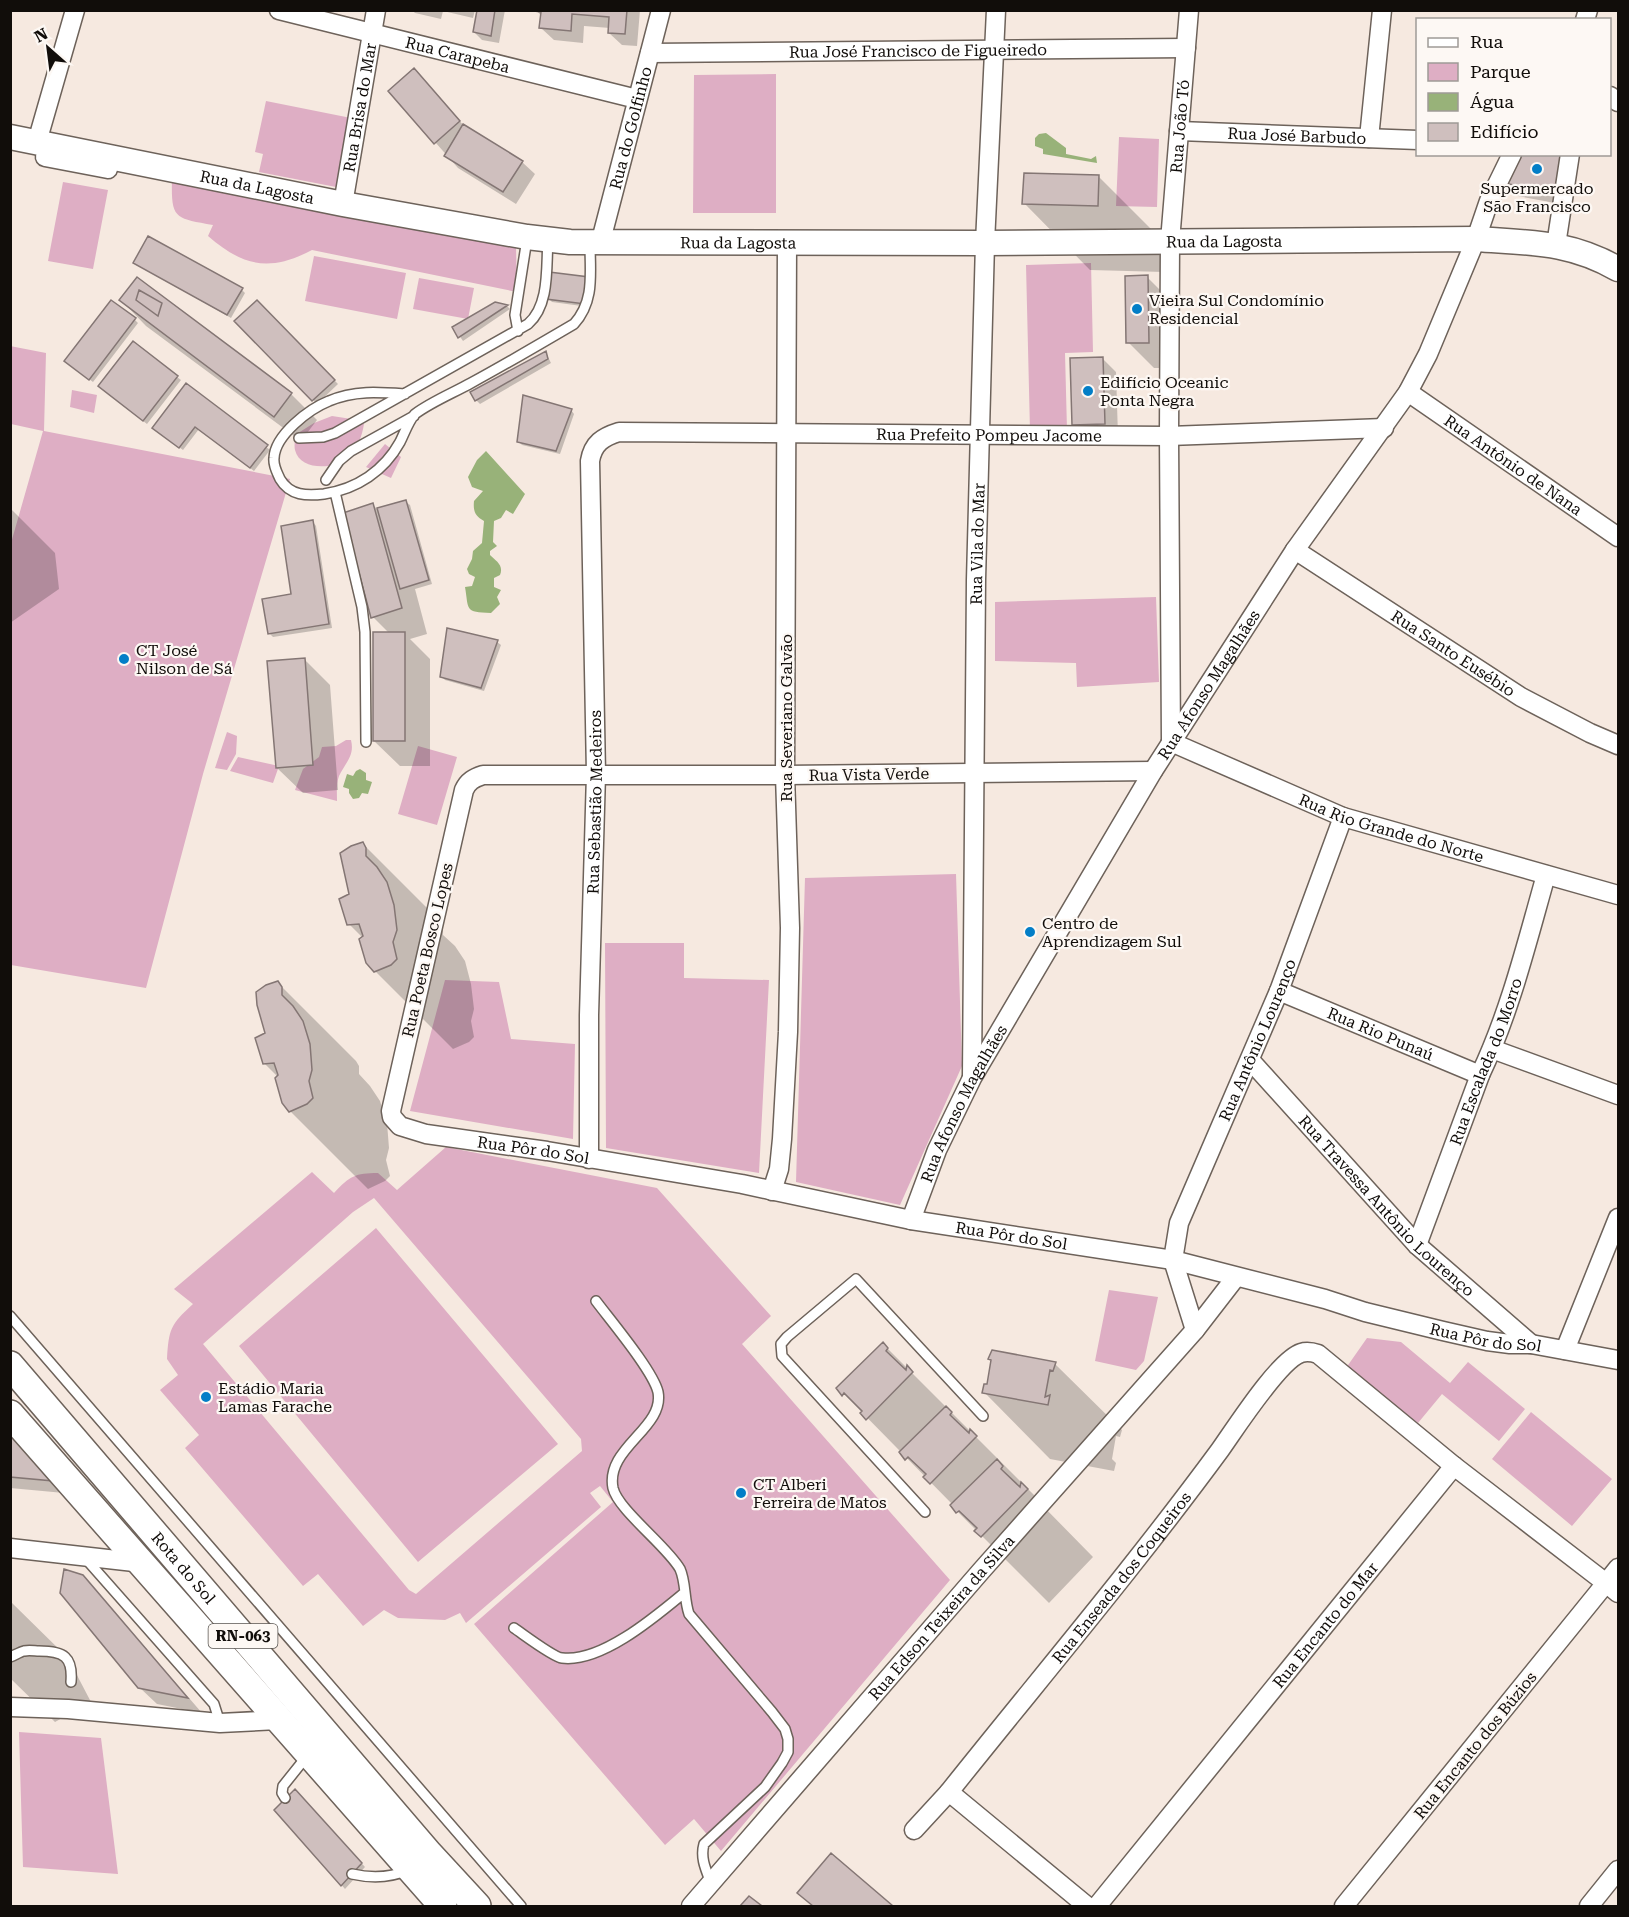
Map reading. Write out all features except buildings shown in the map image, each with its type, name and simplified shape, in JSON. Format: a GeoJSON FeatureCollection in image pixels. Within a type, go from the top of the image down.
{"type":"FeatureCollection","features":[{"type":"Feature","properties":{"kind":"main road","name":"Rota do Sol"},"geometry":{"type":"LineString","coordinates":[[10,1365],[429,1854],[477,1906]]}},
{"type":"Feature","properties":{"kind":"main road","name":"Rota do Sol"},"geometry":{"type":"LineString","coordinates":[[10,1414],[443,1906]]}},
{"type":"Feature","properties":{"kind":"street"},"geometry":{"type":"LineString","coordinates":[[75,10],[41,150],[168,180]]}},
{"type":"Feature","properties":{"kind":"street","name":"Rua Carapeba"},"geometry":{"type":"LineString","coordinates":[[279,10],[637,99]]}},
{"type":"Feature","properties":{"kind":"street","name":"Rua Brisa do Mar"},"geometry":{"type":"LineString","coordinates":[[343,204],[376,10]]}},
{"type":"Feature","properties":{"kind":"street","name":"Rua do Golfinho"},"geometry":{"type":"LineString","coordinates":[[595,244],[661,10]]}},
{"type":"Feature","properties":{"kind":"street","name":"Rua Vila do Mar"},"geometry":{"type":"LineString","coordinates":[[972,1078],[976,580],[985,243],[996,10]]}},
{"type":"Feature","properties":{"kind":"street","name":"Rua João Tó"},"geometry":{"type":"LineString","coordinates":[[1172,742],[1170,241],[1189,10]]}},
{"type":"Feature","properties":{"kind":"street"},"geometry":{"type":"LineString","coordinates":[[1369,138],[1382,10]]}},
{"type":"Feature","properties":{"kind":"street","name":"Rua José Francisco de Figueiredo"},"geometry":{"type":"LineString","coordinates":[[650,53],[1186,48]]}},
{"type":"Feature","properties":{"kind":"street","name":"Rua José Barbudo"},"geometry":{"type":"LineString","coordinates":[[1179,131],[1416,140]]}},
{"type":"Feature","properties":{"kind":"street","name":"Rua da Lagosta"},"geometry":{"type":"LineString","coordinates":[[10,137],[41,150],[538,239],[595,244],[1476,239],[1556,245],[1578,250],[1618,269]]}},
{"type":"Feature","properties":{"kind":"street","name":"Rua Afonso Magalhães"},"geometry":{"type":"LineString","coordinates":[[911,1220],[937,1150],[972,1078],[1154,771],[1295,550],[1408,392],[1428,354],[1476,239],[1489,201],[1511,156]]}},
{"type":"Feature","properties":{"kind":"street"},"geometry":{"type":"LineString","coordinates":[[1556,245],[1570,156]]}},
{"type":"Feature","properties":{"kind":"street","name":"Rua Severiano Galvão"},"geometry":{"type":"LineString","coordinates":[[772,1191],[779,1169],[782,1139],[788,1032],[790,928],[785,775],[787,243]]}},
{"type":"Feature","properties":{"kind":"street","name":"Rua Antônio de Nana"},"geometry":{"type":"LineString","coordinates":[[1408,392],[1618,537]]}},
{"type":"Feature","properties":{"kind":"street","name":"Rua Prefeito Pompeu Jacome"},"geometry":{"type":"LineString","coordinates":[[595,445],[602,439],[619,432],[1169,436],[1384,428]]}},
{"type":"Feature","properties":{"kind":"street","name":"Rua Sebastião Medeiros"},"geometry":{"type":"LineString","coordinates":[[589,1159],[589,1015],[596,774],[590,461],[595,445]]}},
{"type":"Feature","properties":{"kind":"street","name":"Rua Santo Eusébio"},"geometry":{"type":"LineString","coordinates":[[1295,550],[1521,697],[1618,746]]}},
{"type":"Feature","properties":{"kind":"street","name":"Rua Rio Grande do Norte"},"geometry":{"type":"LineString","coordinates":[[1172,742],[1342,817],[1618,895]]}},
{"type":"Feature","properties":{"kind":"street","name":"Rua Vista Verde"},"geometry":{"type":"LineString","coordinates":[[476,777],[483,775],[596,774],[785,775],[1154,771]]}},
{"type":"Feature","properties":{"kind":"street","name":"Rua Poeta Bosco Lopes"},"geometry":{"type":"LineString","coordinates":[[400,1126],[392,1117],[391,1111],[464,790],[470,780],[476,777]]}},
{"type":"Feature","properties":{"kind":"street","name":"Rua Antônio Lourenço"},"geometry":{"type":"LineString","coordinates":[[1173,1260],[1179,1223],[1279,991],[1342,817]]}},
{"type":"Feature","properties":{"kind":"street","name":"Rua Escalada do Morro"},"geometry":{"type":"LineString","coordinates":[[1417,1245],[1480,1075],[1492,1049],[1522,960],[1546,875]]}},
{"type":"Feature","properties":{"kind":"street","name":"Rua Rio Punaú"},"geometry":{"type":"LineString","coordinates":[[1279,991],[1480,1075]]}},
{"type":"Feature","properties":{"kind":"street"},"geometry":{"type":"LineString","coordinates":[[1492,1049],[1618,1095]]}},
{"type":"Feature","properties":{"kind":"street","name":"Rua Travessa Antônio Lourenço"},"geometry":{"type":"LineString","coordinates":[[1250,1060],[1417,1245],[1531,1344]]}},
{"type":"Feature","properties":{"kind":"street","name":"Rua Pôr do Sol"},"geometry":{"type":"LineString","coordinates":[[400,1126],[426,1134],[589,1159],[772,1191],[911,1220],[1173,1260],[1325,1299],[1365,1312],[1487,1341],[1531,1344],[1618,1360]]}},
{"type":"Feature","properties":{"kind":"street"},"geometry":{"type":"LineString","coordinates":[[1565,1350],[1618,1218]]}},
{"type":"Feature","properties":{"kind":"street"},"geometry":{"type":"LineString","coordinates":[[1173,1260],[1196,1330]]}},
{"type":"Feature","properties":{"kind":"street","name":"Rua Edson Teixeira da Silva"},"geometry":{"type":"LineString","coordinates":[[691,1906],[981,1571],[1196,1330],[1236,1277]]}},
{"type":"Feature","properties":{"kind":"street","name":"Rua Enseada dos Coqueiros"},"geometry":{"type":"LineString","coordinates":[[914,1830],[949,1792],[1190,1491],[1270,1382],[1287,1362],[1299,1353],[1310,1351],[1318,1354],[1454,1466]]}},
{"type":"Feature","properties":{"kind":"street"},"geometry":{"type":"LineString","coordinates":[[1454,1466],[1612,1588]]}},
{"type":"Feature","properties":{"kind":"street","name":"Rua Encanto do Mar"},"geometry":{"type":"LineString","coordinates":[[1097,1906],[1454,1466]]}},
{"type":"Feature","properties":{"kind":"street"},"geometry":{"type":"LineString","coordinates":[[10,1548],[143,1563]]}},
{"type":"Feature","properties":{"kind":"street","name":"Rua Encanto dos Búzios"},"geometry":{"type":"LineString","coordinates":[[1344,1906],[1612,1588],[1618,1568]]}},
{"type":"Feature","properties":{"kind":"street"},"geometry":{"type":"LineString","coordinates":[[10,1707],[68,1709],[220,1724],[278,1720]]}},
{"type":"Feature","properties":{"kind":"street"},"geometry":{"type":"LineString","coordinates":[[949,1792],[1087,1906]]}},
{"type":"Feature","properties":{"kind":"street"},"geometry":{"type":"LineString","coordinates":[[1589,1906],[1618,1870]]}},
{"type":"Feature","properties":{"kind":"lane"},"geometry":{"type":"LineString","coordinates":[[299,438],[323,437],[334,433],[518,331],[535,318],[543,300],[538,239]]}},
{"type":"Feature","properties":{"kind":"lane"},"geometry":{"type":"LineString","coordinates":[[518,331],[515,315],[538,239]]}},
{"type":"Feature","properties":{"kind":"lane"},"geometry":{"type":"LineString","coordinates":[[326,480],[339,461],[351,451],[574,324],[586,309],[595,244]]}},
{"type":"Feature","properties":{"kind":"lane"},"geometry":{"type":"LineString","coordinates":[[405,394],[362,392],[329,401],[297,421],[279,442],[273,457],[275,469],[284,485],[294,493],[308,496],[334,492],[359,483],[382,468],[392,457],[414,416]]}},
{"type":"Feature","properties":{"kind":"lane"},"geometry":{"type":"LineString","coordinates":[[334,492],[362,607],[365,632],[366,742]]}},
{"type":"Feature","properties":{"kind":"lane"},"geometry":{"type":"LineString","coordinates":[[925,1512],[782,1356],[781,1344],[856,1278],[983,1416]]}},
{"type":"Feature","properties":{"kind":"lane"},"geometry":{"type":"LineString","coordinates":[[596,1301],[644,1366],[658,1392],[657,1407],[647,1424],[616,1462],[613,1475],[615,1492],[681,1570],[689,1614],[772,1712],[785,1730],[788,1739],[788,1752],[765,1787],[704,1844],[702,1852],[711,1883]]}},
{"type":"Feature","properties":{"kind":"lane"},"geometry":{"type":"LineString","coordinates":[[10,1316],[521,1906]]}},
{"type":"Feature","properties":{"kind":"lane"},"geometry":{"type":"LineString","coordinates":[[85,1557],[214,1704],[220,1724]]}},
{"type":"Feature","properties":{"kind":"lane"},"geometry":{"type":"LineString","coordinates":[[514,1628],[560,1658],[590,1655],[642,1628],[684,1593]]}},
{"type":"Feature","properties":{"kind":"lane"},"geometry":{"type":"LineString","coordinates":[[10,1657],[25,1651],[62,1654],[69,1660],[72,1671],[71,1682]]}},
{"type":"Feature","properties":{"kind":"lane"},"geometry":{"type":"LineString","coordinates":[[285,1798],[282,1793],[283,1786],[309,1754]]}},
{"type":"Feature","properties":{"kind":"lane"},"geometry":{"type":"LineString","coordinates":[[352,1874],[367,1877],[398,1875],[410,1869]]}},
{"type":"Feature","properties":{"kind":"green space"},"geometry":{"type":"Polygon","coordinates":[[[776,74],[776,213],[693,213],[694,75],[776,74]]]}},
{"type":"Feature","properties":{"kind":"green space"},"geometry":{"type":"Polygon","coordinates":[[[266,101],[351,118],[336,187],[259,172],[263,154],[255,152],[266,101]]]}},
{"type":"Feature","properties":{"kind":"green space"},"geometry":{"type":"Polygon","coordinates":[[[1119,137],[1159,139],[1157,207],[1116,206],[1119,137]]]}},
{"type":"Feature","properties":{"kind":"green space"},"geometry":{"type":"Polygon","coordinates":[[[172,178],[516,246],[517,292],[312,250],[297,257],[270,263],[246,260],[208,236],[213,225],[183,218],[178,214],[172,202],[172,178]]]}},
{"type":"Feature","properties":{"kind":"green space"},"geometry":{"type":"Polygon","coordinates":[[[63,182],[108,190],[93,269],[48,261],[63,182]]]}},
{"type":"Feature","properties":{"kind":"green space"},"geometry":{"type":"Polygon","coordinates":[[[314,256],[406,273],[397,319],[305,301],[314,256]]]}},
{"type":"Feature","properties":{"kind":"green space"},"geometry":{"type":"Polygon","coordinates":[[[1091,263],[1093,352],[1065,353],[1067,430],[1030,431],[1026,265],[1091,263]]]}},
{"type":"Feature","properties":{"kind":"green space"},"geometry":{"type":"Polygon","coordinates":[[[419,278],[474,288],[468,319],[413,309],[419,278]]]}},
{"type":"Feature","properties":{"kind":"green space","name":"CT José Nilson de Sá"},"geometry":{"type":"Polygon","coordinates":[[[10,346],[46,353],[44,431],[290,479],[203,774],[146,988],[11,965],[11,543],[43,431],[11,424],[10,346]]]}},
{"type":"Feature","properties":{"kind":"green space"},"geometry":{"type":"Polygon","coordinates":[[[72,390],[97,395],[94,413],[70,407],[72,390]]]}},
{"type":"Feature","properties":{"kind":"green space"},"geometry":{"type":"Polygon","coordinates":[[[332,416],[358,420],[364,424],[357,446],[348,457],[335,464],[318,466],[304,462],[295,450],[295,435],[314,423],[332,416]]]}},
{"type":"Feature","properties":{"kind":"green space"},"geometry":{"type":"Polygon","coordinates":[[[385,444],[401,457],[391,478],[366,467],[385,444]]]}},
{"type":"Feature","properties":{"kind":"green space"},"geometry":{"type":"Polygon","coordinates":[[[1156,597],[1159,682],[1077,687],[1076,663],[995,661],[995,602],[1156,597]]]}},
{"type":"Feature","properties":{"kind":"green space"},"geometry":{"type":"Polygon","coordinates":[[[227,732],[237,736],[236,754],[227,770],[215,768],[227,732]]]}},
{"type":"Feature","properties":{"kind":"green space"},"geometry":{"type":"Polygon","coordinates":[[[346,740],[351,740],[352,751],[338,779],[337,801],[295,790],[303,769],[319,757],[322,747],[336,746],[346,740]]]}},
{"type":"Feature","properties":{"kind":"green space"},"geometry":{"type":"Polygon","coordinates":[[[418,746],[457,757],[437,825],[398,814],[418,746]]]}},
{"type":"Feature","properties":{"kind":"green space"},"geometry":{"type":"Polygon","coordinates":[[[238,757],[279,766],[273,783],[230,771],[238,757]]]}},
{"type":"Feature","properties":{"kind":"green space"},"geometry":{"type":"Polygon","coordinates":[[[956,874],[962,1066],[900,1205],[796,1182],[805,878],[956,874]]]}},
{"type":"Feature","properties":{"kind":"green space"},"geometry":{"type":"Polygon","coordinates":[[[605,943],[684,943],[684,978],[769,980],[759,1173],[606,1148],[605,943]]]}},
{"type":"Feature","properties":{"kind":"green space"},"geometry":{"type":"Polygon","coordinates":[[[445,980],[499,982],[511,1039],[575,1044],[573,1139],[410,1111],[445,980]]]}},
{"type":"Feature","properties":{"kind":"green space","name":"CT Alberi Ferreira de Matos"},"geometry":{"type":"Polygon","coordinates":[[[446,1147],[657,1188],[771,1316],[742,1344],[950,1580],[721,1851],[694,1819],[665,1845],[474,1624],[613,1502],[600,1486],[590,1493],[601,1507],[466,1623],[460,1613],[445,1620],[398,1618],[384,1610],[363,1626],[318,1574],[303,1586],[185,1448],[199,1435],[160,1390],[178,1375],[167,1359],[170,1334],[175,1323],[193,1304],[174,1289],[312,1172],[334,1193],[353,1177],[370,1173],[378,1173],[397,1190],[446,1147]],[[374,1198],[353,1212],[203,1344],[409,1590],[416,1594],[582,1451],[581,1439],[374,1198]]]}},
{"type":"Feature","properties":{"kind":"green space"},"geometry":{"type":"Polygon","coordinates":[[[376,1228],[558,1444],[418,1562],[239,1346],[376,1228]]]}},
{"type":"Feature","properties":{"kind":"green space"},"geometry":{"type":"Polygon","coordinates":[[[1109,1290],[1158,1297],[1144,1361],[1136,1370],[1095,1361],[1109,1290]]]}},
{"type":"Feature","properties":{"kind":"green space"},"geometry":{"type":"Polygon","coordinates":[[[1367,1338],[1401,1342],[1450,1383],[1468,1362],[1525,1409],[1499,1441],[1442,1394],[1418,1423],[1346,1368],[1367,1338]]]}},
{"type":"Feature","properties":{"kind":"green space"},"geometry":{"type":"Polygon","coordinates":[[[1531,1412],[1612,1479],[1572,1526],[1492,1459],[1531,1412]]]}},
{"type":"Feature","properties":{"kind":"green space"},"geometry":{"type":"Polygon","coordinates":[[[19,1732],[101,1738],[118,1874],[23,1867],[19,1732]]]}},
{"type":"Feature","properties":{"kind":"water"},"geometry":{"type":"Polygon","coordinates":[[[1046,133],[1066,148],[1066,154],[1091,159],[1096,156],[1097,163],[1043,154],[1043,149],[1035,146],[1035,138],[1039,134],[1046,133]]]}},
{"type":"Feature","properties":{"kind":"water"},"geometry":{"type":"Polygon","coordinates":[[[486,451],[525,494],[513,514],[506,510],[501,518],[494,521],[493,542],[497,546],[490,551],[490,555],[500,566],[501,572],[494,578],[494,587],[501,590],[497,597],[500,604],[491,613],[476,612],[469,608],[465,587],[472,586],[475,577],[469,574],[467,569],[473,551],[482,543],[484,521],[475,513],[474,508],[474,501],[483,491],[472,487],[468,477],[477,460],[486,451]]]}},
{"type":"Feature","properties":{"kind":"water"},"geometry":{"type":"Polygon","coordinates":[[[360,769],[366,773],[366,780],[372,782],[368,794],[362,793],[359,798],[353,799],[349,789],[343,787],[347,774],[353,776],[360,769]]]}},
{"type":"Feature","properties":{"kind":"place","name":"Supermercado São Francisco"},"geometry":{"type":"Point","coordinates":[1537,169]}},
{"type":"Feature","properties":{"kind":"place","name":"Vieira Sul Condomínio Residencial"},"geometry":{"type":"Point","coordinates":[1137,309]}},
{"type":"Feature","properties":{"kind":"place","name":"Edifício Oceanic Ponta Negra"},"geometry":{"type":"Point","coordinates":[1088,391]}},
{"type":"Feature","properties":{"kind":"place","name":"CT José Nilson de Sá"},"geometry":{"type":"Point","coordinates":[124,659]}},
{"type":"Feature","properties":{"kind":"place","name":"Centro de Aprendizagem Sul"},"geometry":{"type":"Point","coordinates":[1030,932]}},
{"type":"Feature","properties":{"kind":"place","name":"Estádio Maria Lamas Farache"},"geometry":{"type":"Point","coordinates":[206,1397]}},
{"type":"Feature","properties":{"kind":"place","name":"CT Alberi Ferreira de Matos"},"geometry":{"type":"Point","coordinates":[741,1493]}}]}
